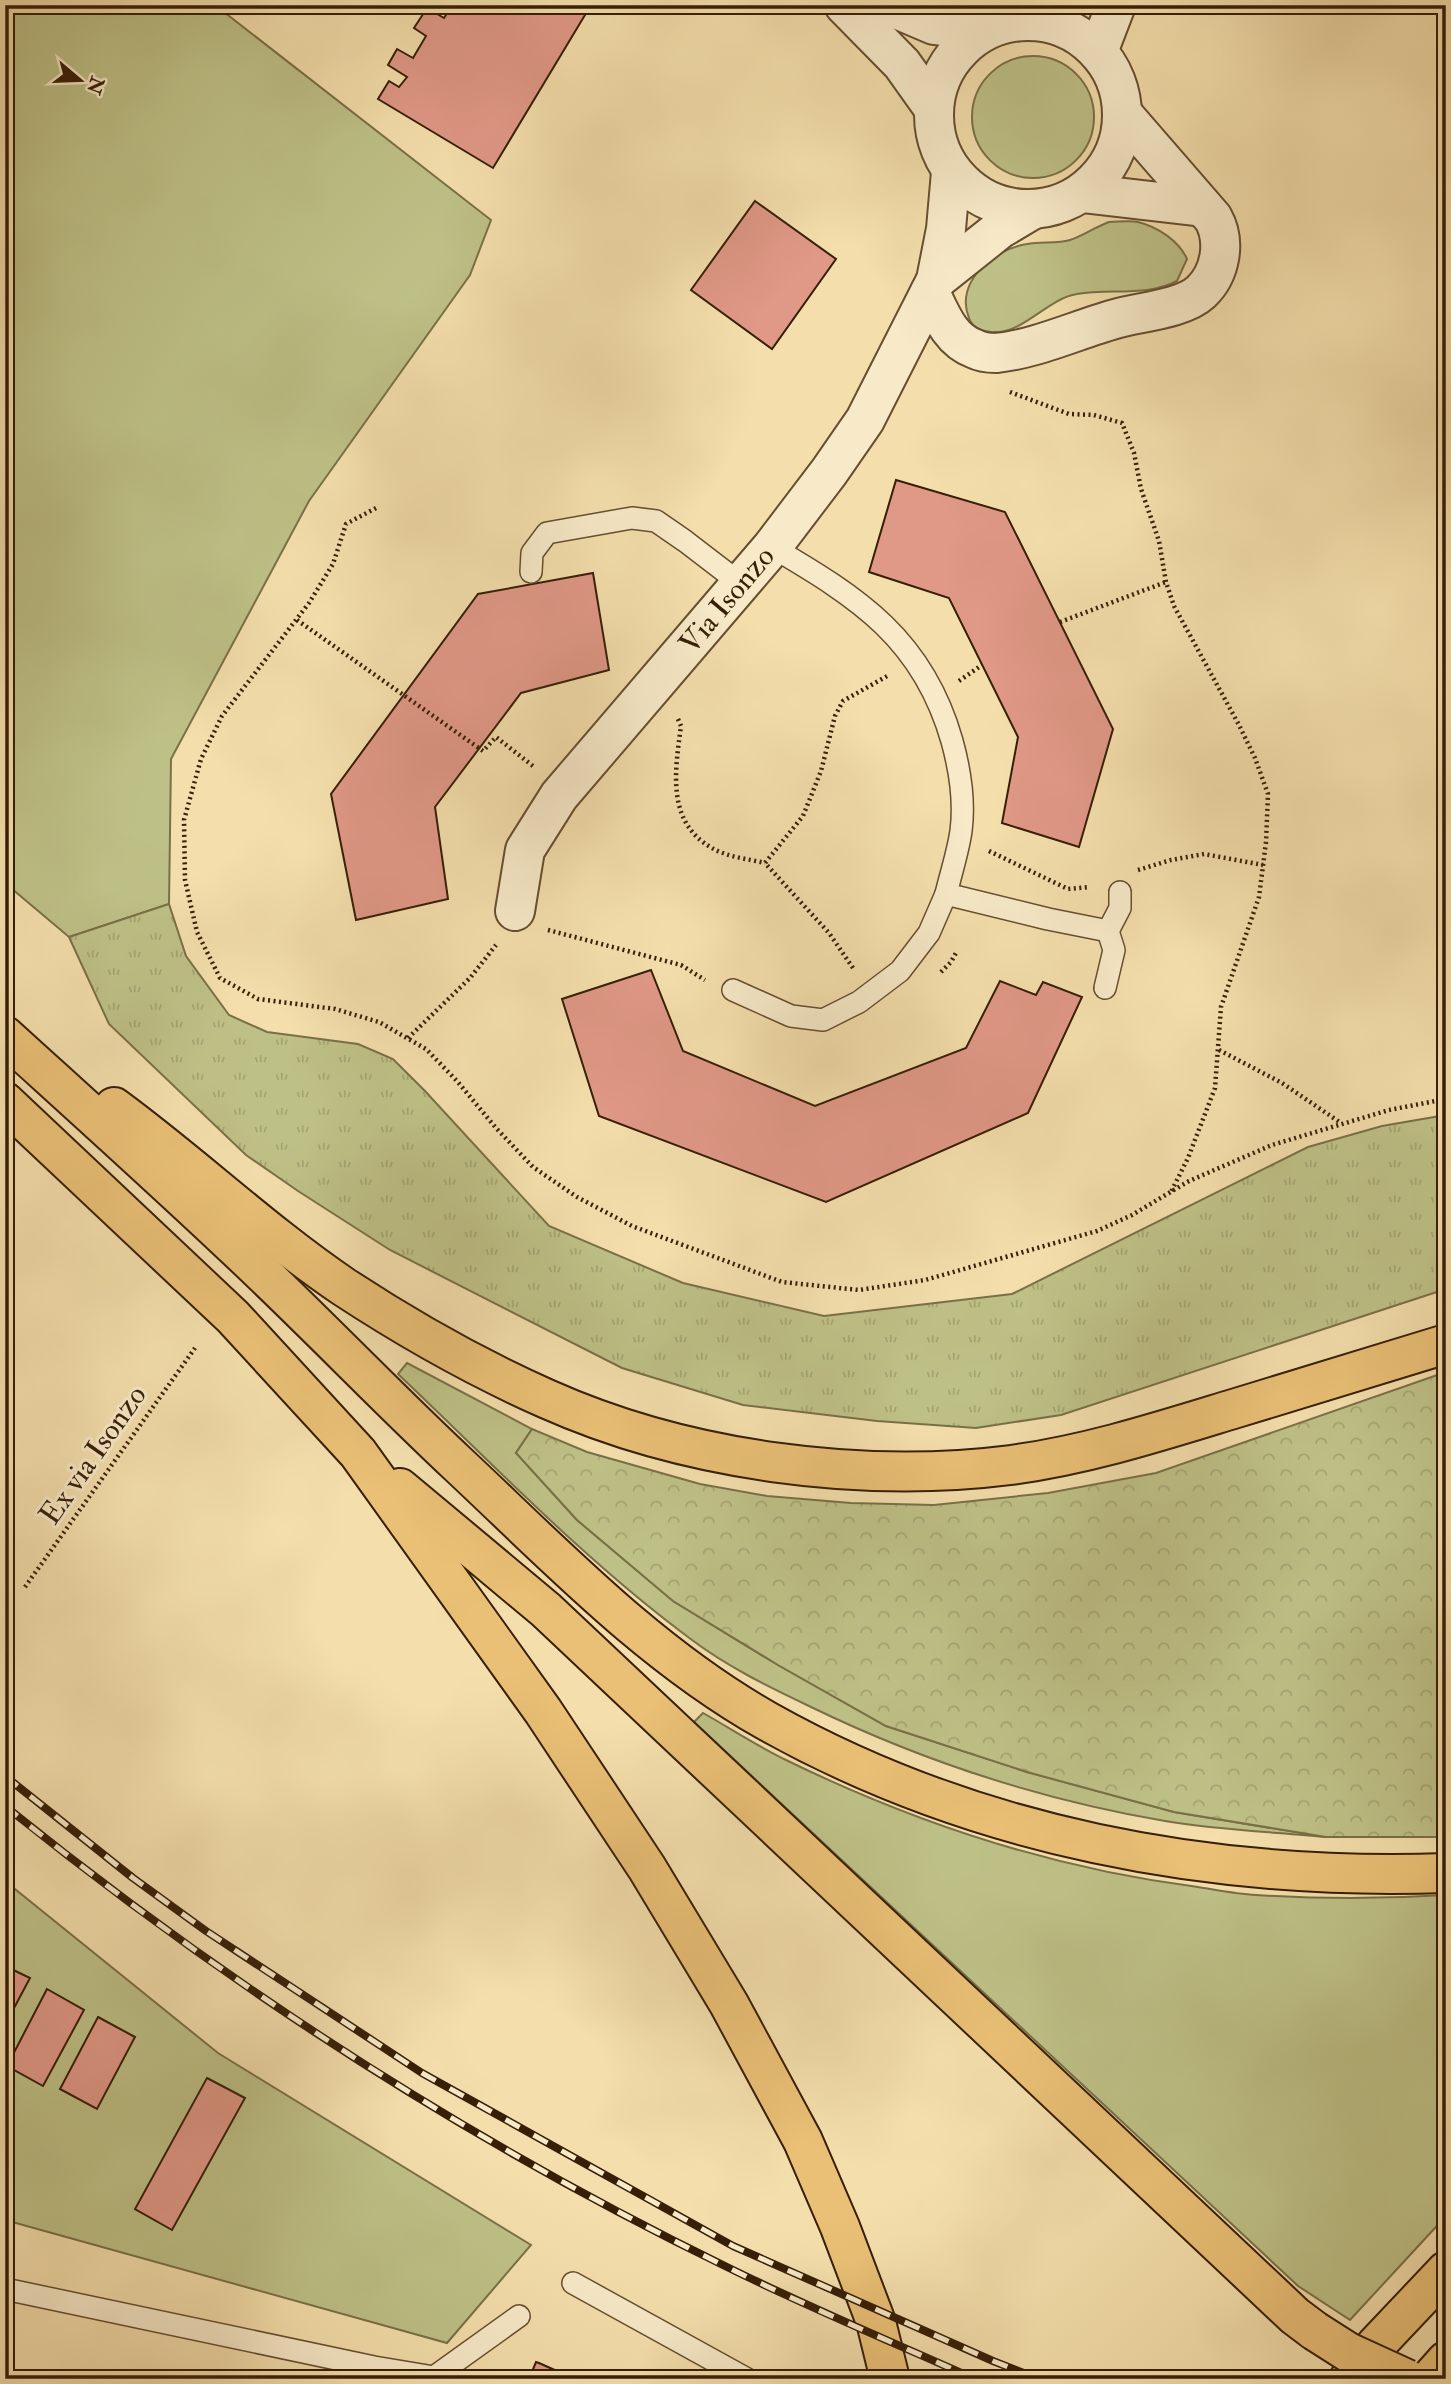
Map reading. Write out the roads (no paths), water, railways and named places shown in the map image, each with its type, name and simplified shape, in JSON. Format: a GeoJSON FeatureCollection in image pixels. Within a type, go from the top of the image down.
{"type":"FeatureCollection","features":[{"type":"Feature","properties":{"kind":"highway"},"geometry":{"type":"LineString","coordinates":[[5,1027],[164,1144],[277,1240],[392,1317],[465,1360],[550,1401],[630,1429],[707,1450],[786,1464],[857,1471],[941,1470],[1010,1465],[1079,1453],[1153,1434],[1446,1343]]}},
{"type":"Feature","properties":{"kind":"highway"},"geometry":{"type":"LineString","coordinates":[[5,1036],[237,1249],[418,1426],[645,1638],[696,1677],[767,1721],[840,1758],[926,1794],[1008,1821],[1103,1847],[1190,1861],[1269,1869],[1446,1873]]}},
{"type":"Feature","properties":{"kind":"highway"},"geometry":{"type":"LineString","coordinates":[[5,1102],[233,1317],[358,1453],[543,1711],[647,1868],[729,2004],[803,2141],[840,2227],[876,2322],[890,2379]]}},
{"type":"Feature","properties":{"kind":"highway"},"geometry":{"type":"LineString","coordinates":[[358,1453],[546,1610],[1285,2306],[1348,2353],[1407,2379]]}},
{"type":"Feature","properties":{"kind":"highway"},"geometry":{"type":"LineString","coordinates":[[1349,2379],[1376,2345],[1446,2271]]}},
{"type":"Feature","properties":{"kind":"highway"},"geometry":{"type":"LineString","coordinates":[[1430,2379],[1446,2361]]}},
{"type":"Feature","properties":{"kind":"street"},"geometry":{"type":"LineString","coordinates":[[844,5],[902,64],[934,109]]}},
{"type":"Feature","properties":{"kind":"street"},"geometry":{"type":"LineString","coordinates":[[887,5],[934,25],[1014,19],[1064,27],[1091,44],[1098,52],[1111,69],[1121,98],[1120,135],[1112,158],[1095,182],[1062,202],[1032,210],[1000,229],[933,286]]}},
{"type":"Feature","properties":{"kind":"street"},"geometry":{"type":"LineString","coordinates":[[1098,52],[1116,5]]}},
{"type":"Feature","properties":{"kind":"street"},"geometry":{"type":"LineString","coordinates":[[1014,19],[971,39],[948,64],[936,93],[933,125],[951,172],[960,181],[985,200],[1014,209],[1032,210]]}},
{"type":"Feature","properties":{"kind":"street"},"geometry":{"type":"LineString","coordinates":[[951,172],[946,229],[933,286],[954,337],[977,351],[993,353],[1040,343],[1115,318],[1187,301],[1201,292],[1212,278],[1219,257],[1219,229],[1122,113]]}},
{"type":"Feature","properties":{"kind":"street"},"geometry":{"type":"LineString","coordinates":[[1082,192],[1208,213]]}},
{"type":"Feature","properties":{"kind":"street","name":"Via Isonzo"},"geometry":{"type":"LineString","coordinates":[[526,919],[525,850],[559,796],[772,547],[830,472],[865,420],[933,286]]}},
{"type":"Feature","properties":{"kind":"lane"},"geometry":{"type":"LineString","coordinates":[[531,572],[532,553],[547,533],[632,519],[656,521],[741,584]]}},
{"type":"Feature","properties":{"kind":"lane"},"geometry":{"type":"LineString","coordinates":[[733,990],[791,1016],[823,1020],[872,993],[900,971],[929,933],[946,894],[961,830],[961,776],[944,716],[922,671],[885,624],[835,584],[772,547]]}},
{"type":"Feature","properties":{"kind":"lane"},"geometry":{"type":"LineString","coordinates":[[1105,988],[1114,950],[1108,930],[1119,908],[1124,883]]}},
{"type":"Feature","properties":{"kind":"lane"},"geometry":{"type":"LineString","coordinates":[[946,894],[1048,919],[1108,930]]}},
{"type":"Feature","properties":{"kind":"lane"},"geometry":{"type":"LineString","coordinates":[[573,2283],[747,2379]]}},
{"type":"Feature","properties":{"kind":"lane"},"geometry":{"type":"LineString","coordinates":[[5,2289],[373,2367],[434,2377],[519,2316]]}},
{"type":"Feature","properties":{"kind":"railway"},"geometry":{"type":"LineString","coordinates":[[5,1776],[133,1878],[206,1931],[422,2073],[733,2246],[1039,2379]]}},
{"type":"Feature","properties":{"kind":"railway"},"geometry":{"type":"LineString","coordinates":[[5,1806],[89,1872],[263,1998],[444,2113],[631,2219],[819,2310],[975,2379]]}}]}
